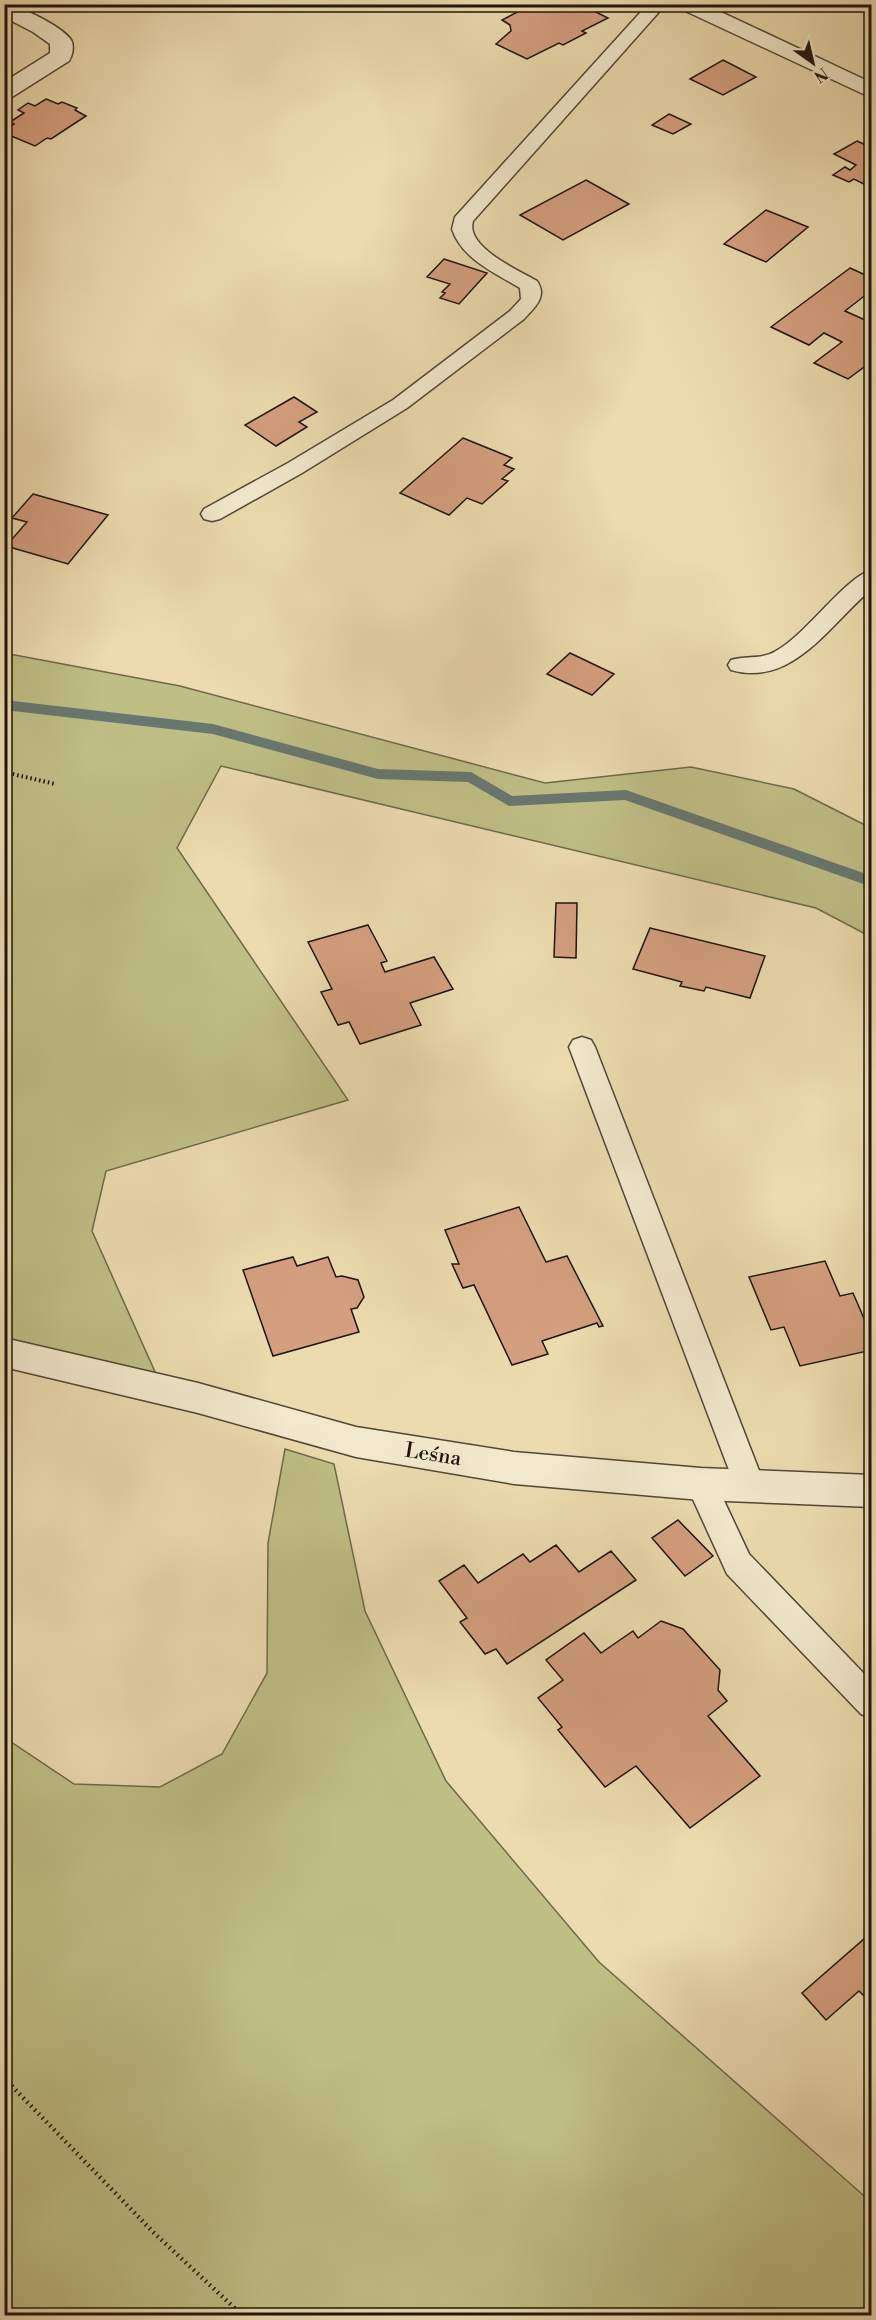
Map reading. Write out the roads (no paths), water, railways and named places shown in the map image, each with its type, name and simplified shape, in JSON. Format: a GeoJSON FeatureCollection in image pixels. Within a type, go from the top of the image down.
{"type":"FeatureCollection","features":[{"type":"Feature","properties":{"kind":"street"},"geometry":{"type":"LineString","coordinates":[[686,4],[872,92]]}},
{"type":"Feature","properties":{"kind":"street"},"geometry":{"type":"LineString","coordinates":[[4,9],[51,33],[61,42],[61,56],[4,92]]}},
{"type":"Feature","properties":{"kind":"street","name":"Leśna"},"geometry":{"type":"LineString","coordinates":[[4,1352],[198,1398],[356,1442],[514,1468],[701,1484],[872,1491]]}},
{"type":"Feature","properties":{"kind":"lane"},"geometry":{"type":"LineString","coordinates":[[212,514],[295,468],[400,404],[517,315],[531,300],[530,285],[493,263],[467,243],[461,229],[465,217],[658,4]]}},
{"type":"Feature","properties":{"kind":"lane"},"geometry":{"type":"LineString","coordinates":[[739,665],[766,664],[786,654],[810,637],[856,588],[872,578]]}},
{"type":"Feature","properties":{"kind":"lane"},"geometry":{"type":"LineString","coordinates":[[582,1047],[750,1486]]}},
{"type":"Feature","properties":{"kind":"lane"},"geometry":{"type":"LineString","coordinates":[[701,1484],[738,1564],[872,1704]]}},
{"type":"Feature","properties":{"kind":"waterway"},"geometry":{"type":"LineString","coordinates":[[4,705],[213,729],[378,774],[471,777],[509,801],[626,795],[872,882]]}}]}
